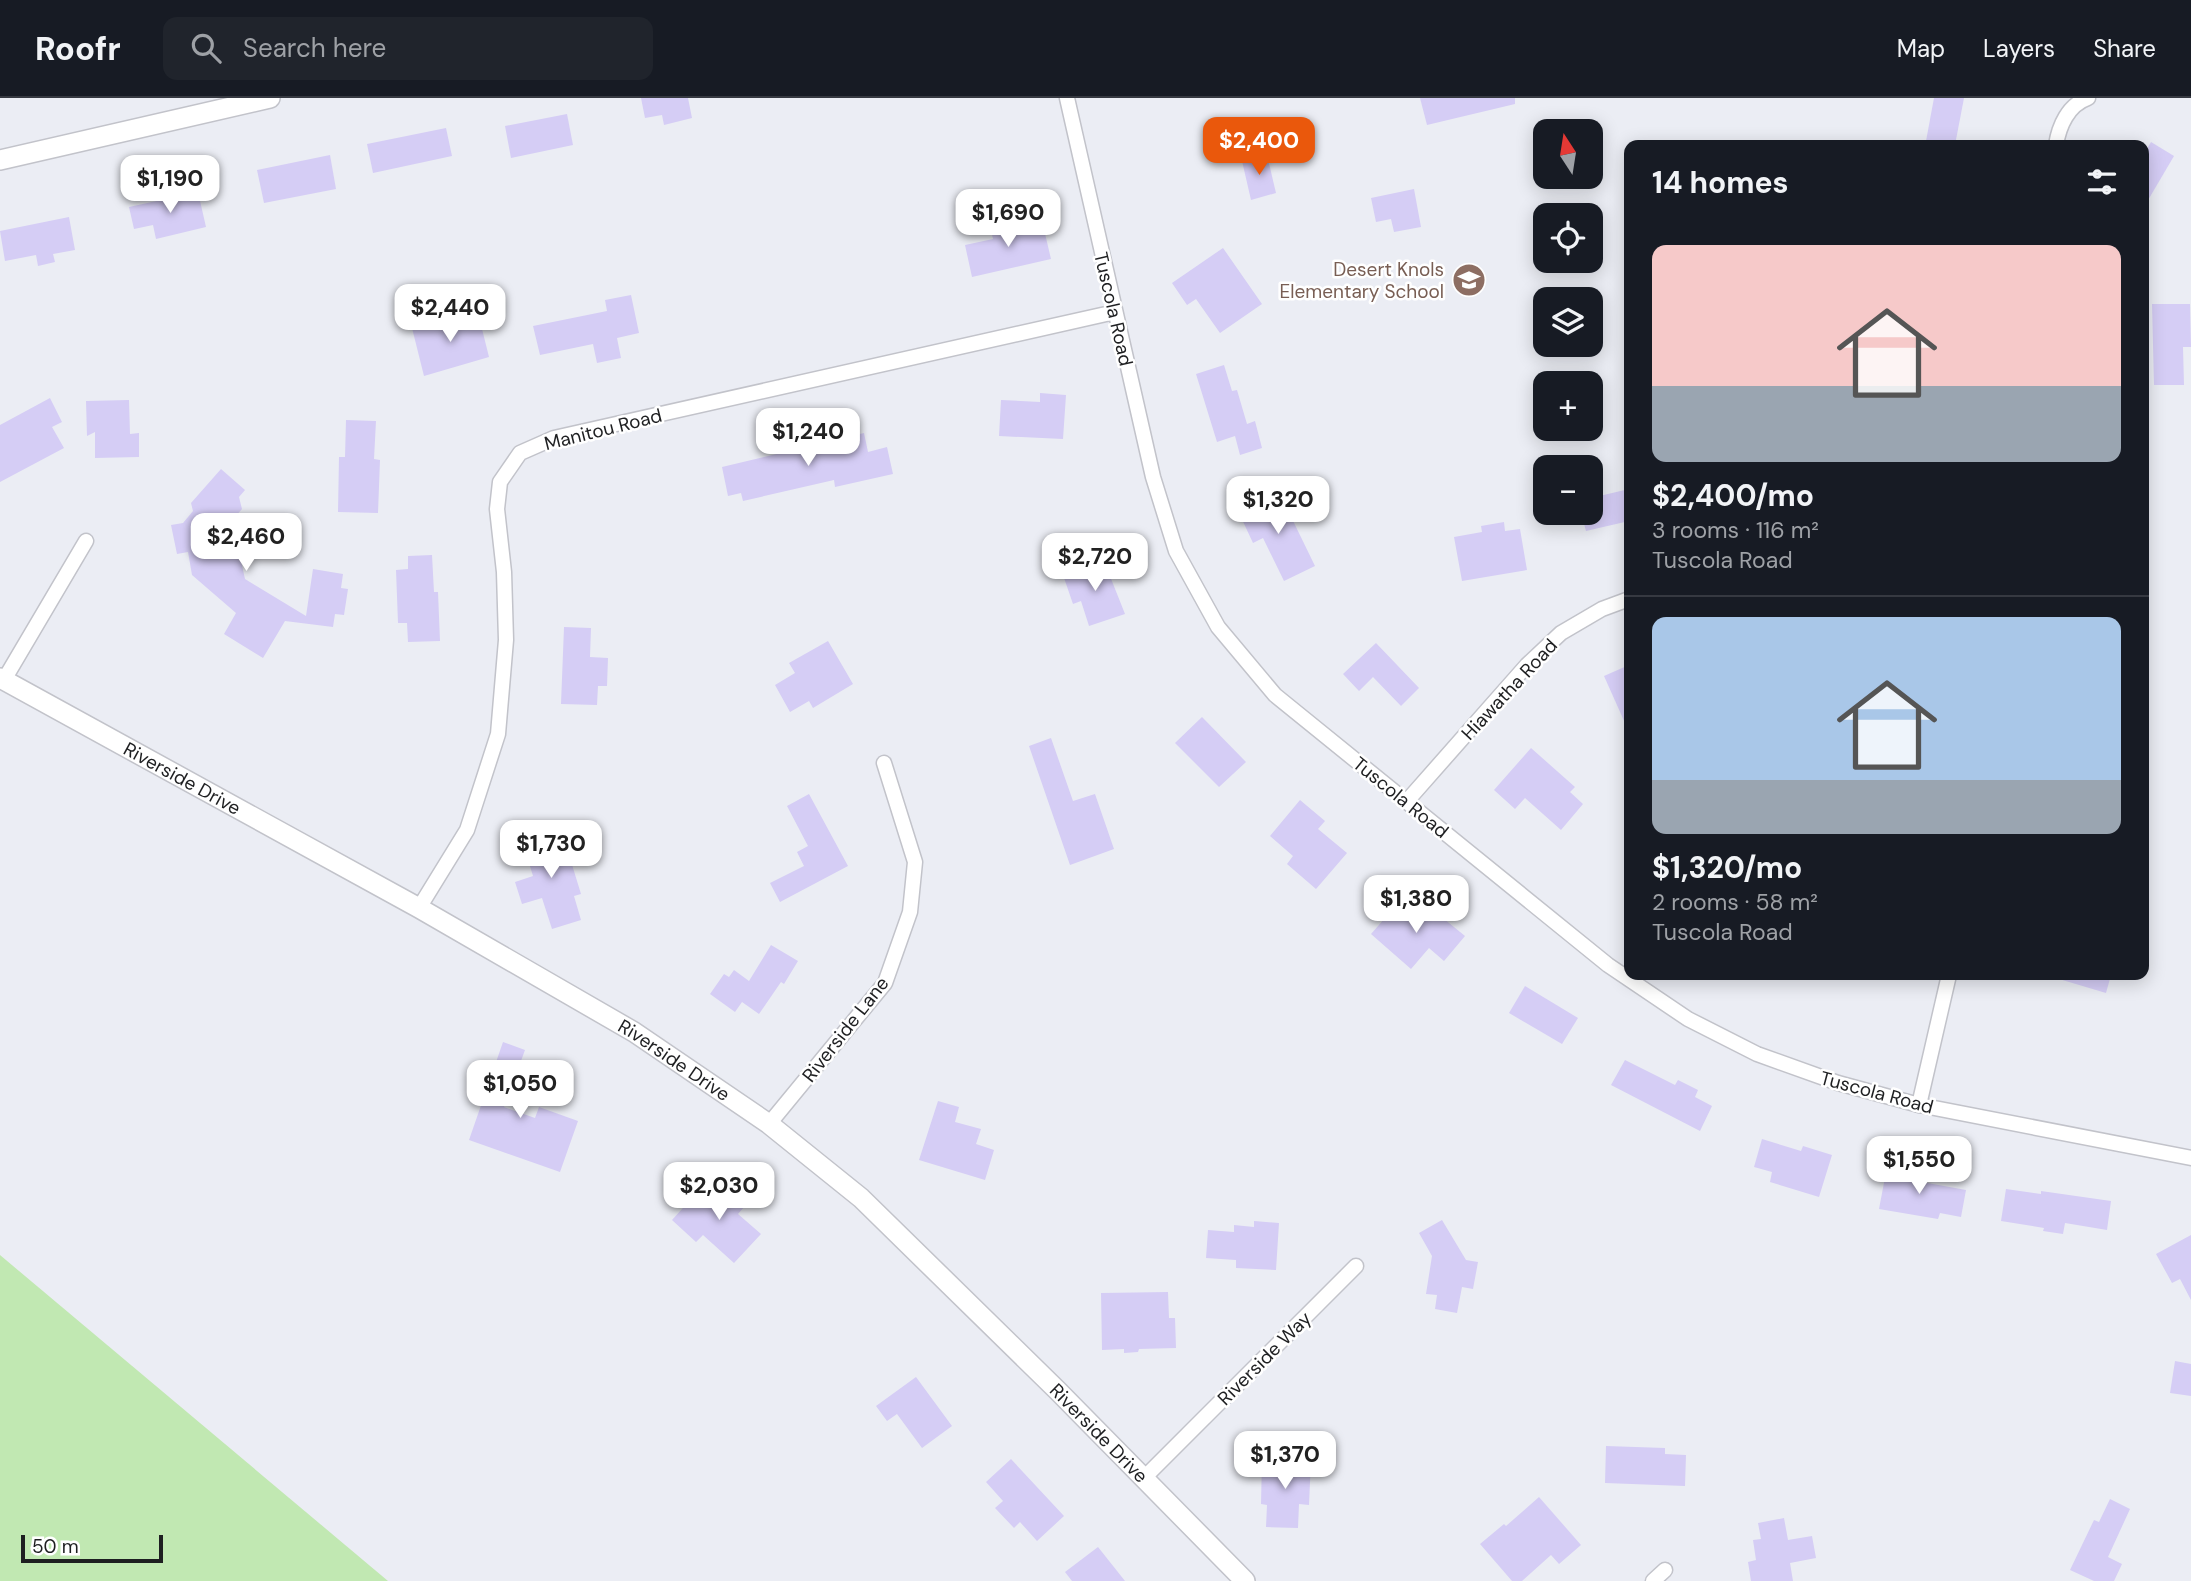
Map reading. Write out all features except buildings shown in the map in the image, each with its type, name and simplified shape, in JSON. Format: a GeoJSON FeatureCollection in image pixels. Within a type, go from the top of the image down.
{"type":"FeatureCollection","features":[{"type":"Feature","properties":{"kind":"street"},"geometry":{"type":"LineString","coordinates":[[0,160],[270,98]]}},
{"type":"Feature","properties":{"kind":"street","name":"Tuscola Road"},"geometry":{"type":"LineString","coordinates":[[1067,98],[1153,477],[1176,551],[1217,627],[1275,695],[1624,976]]}},
{"type":"Feature","properties":{"kind":"street"},"geometry":{"type":"LineString","coordinates":[[2057,140],[2063,118],[2080,101],[2088,98]]}},
{"type":"Feature","properties":{"kind":"street","name":"Manitou Road"},"geometry":{"type":"LineString","coordinates":[[419,908],[467,830],[498,734],[506,640],[504,572],[497,509],[500,482],[520,453],[554,438],[1115,312]]}},
{"type":"Feature","properties":{"kind":"street"},"geometry":{"type":"LineString","coordinates":[[2,679],[86,541]]}},
{"type":"Feature","properties":{"kind":"street","name":"Hiawatha Road"},"geometry":{"type":"LineString","coordinates":[[1406,802],[1527,665],[1561,634],[1602,610],[1624,601]]}},
{"type":"Feature","properties":{"kind":"street","name":"Riverside Drive"},"geometry":{"type":"LineString","coordinates":[[2,679],[419,908],[634,1032],[769,1124],[871,1208],[1040,1373],[1245,1581]]}},
{"type":"Feature","properties":{"kind":"street","name":"Riverside Lane"},"geometry":{"type":"LineString","coordinates":[[769,1124],[885,983],[909,912],[915,862],[884,762]]}},
{"type":"Feature","properties":{"kind":"street","name":"Tuscola Road"},"geometry":{"type":"LineString","coordinates":[[1630,980],[1688,1019],[1757,1054],[1838,1083],[1919,1105],[2191,1158]]}},
{"type":"Feature","properties":{"kind":"street"},"geometry":{"type":"LineString","coordinates":[[1919,1105],[1948,980]]}},
{"type":"Feature","properties":{"kind":"street","name":"Riverside Way"},"geometry":{"type":"LineString","coordinates":[[1143,1479],[1356,1266]]}},
{"type":"Feature","properties":{"kind":"street"},"geometry":{"type":"LineString","coordinates":[[1653,1581],[1665,1570]]}},
{"type":"Feature","properties":{"kind":"green space"},"geometry":{"type":"Polygon","coordinates":[[[0,1255],[388,1581],[0,1581],[0,1255]]]}},
{"type":"Feature","properties":{"kind":"place","name":"Desert Knols Elementary School"},"geometry":{"type":"Point","coordinates":[1469,280]}}]}
